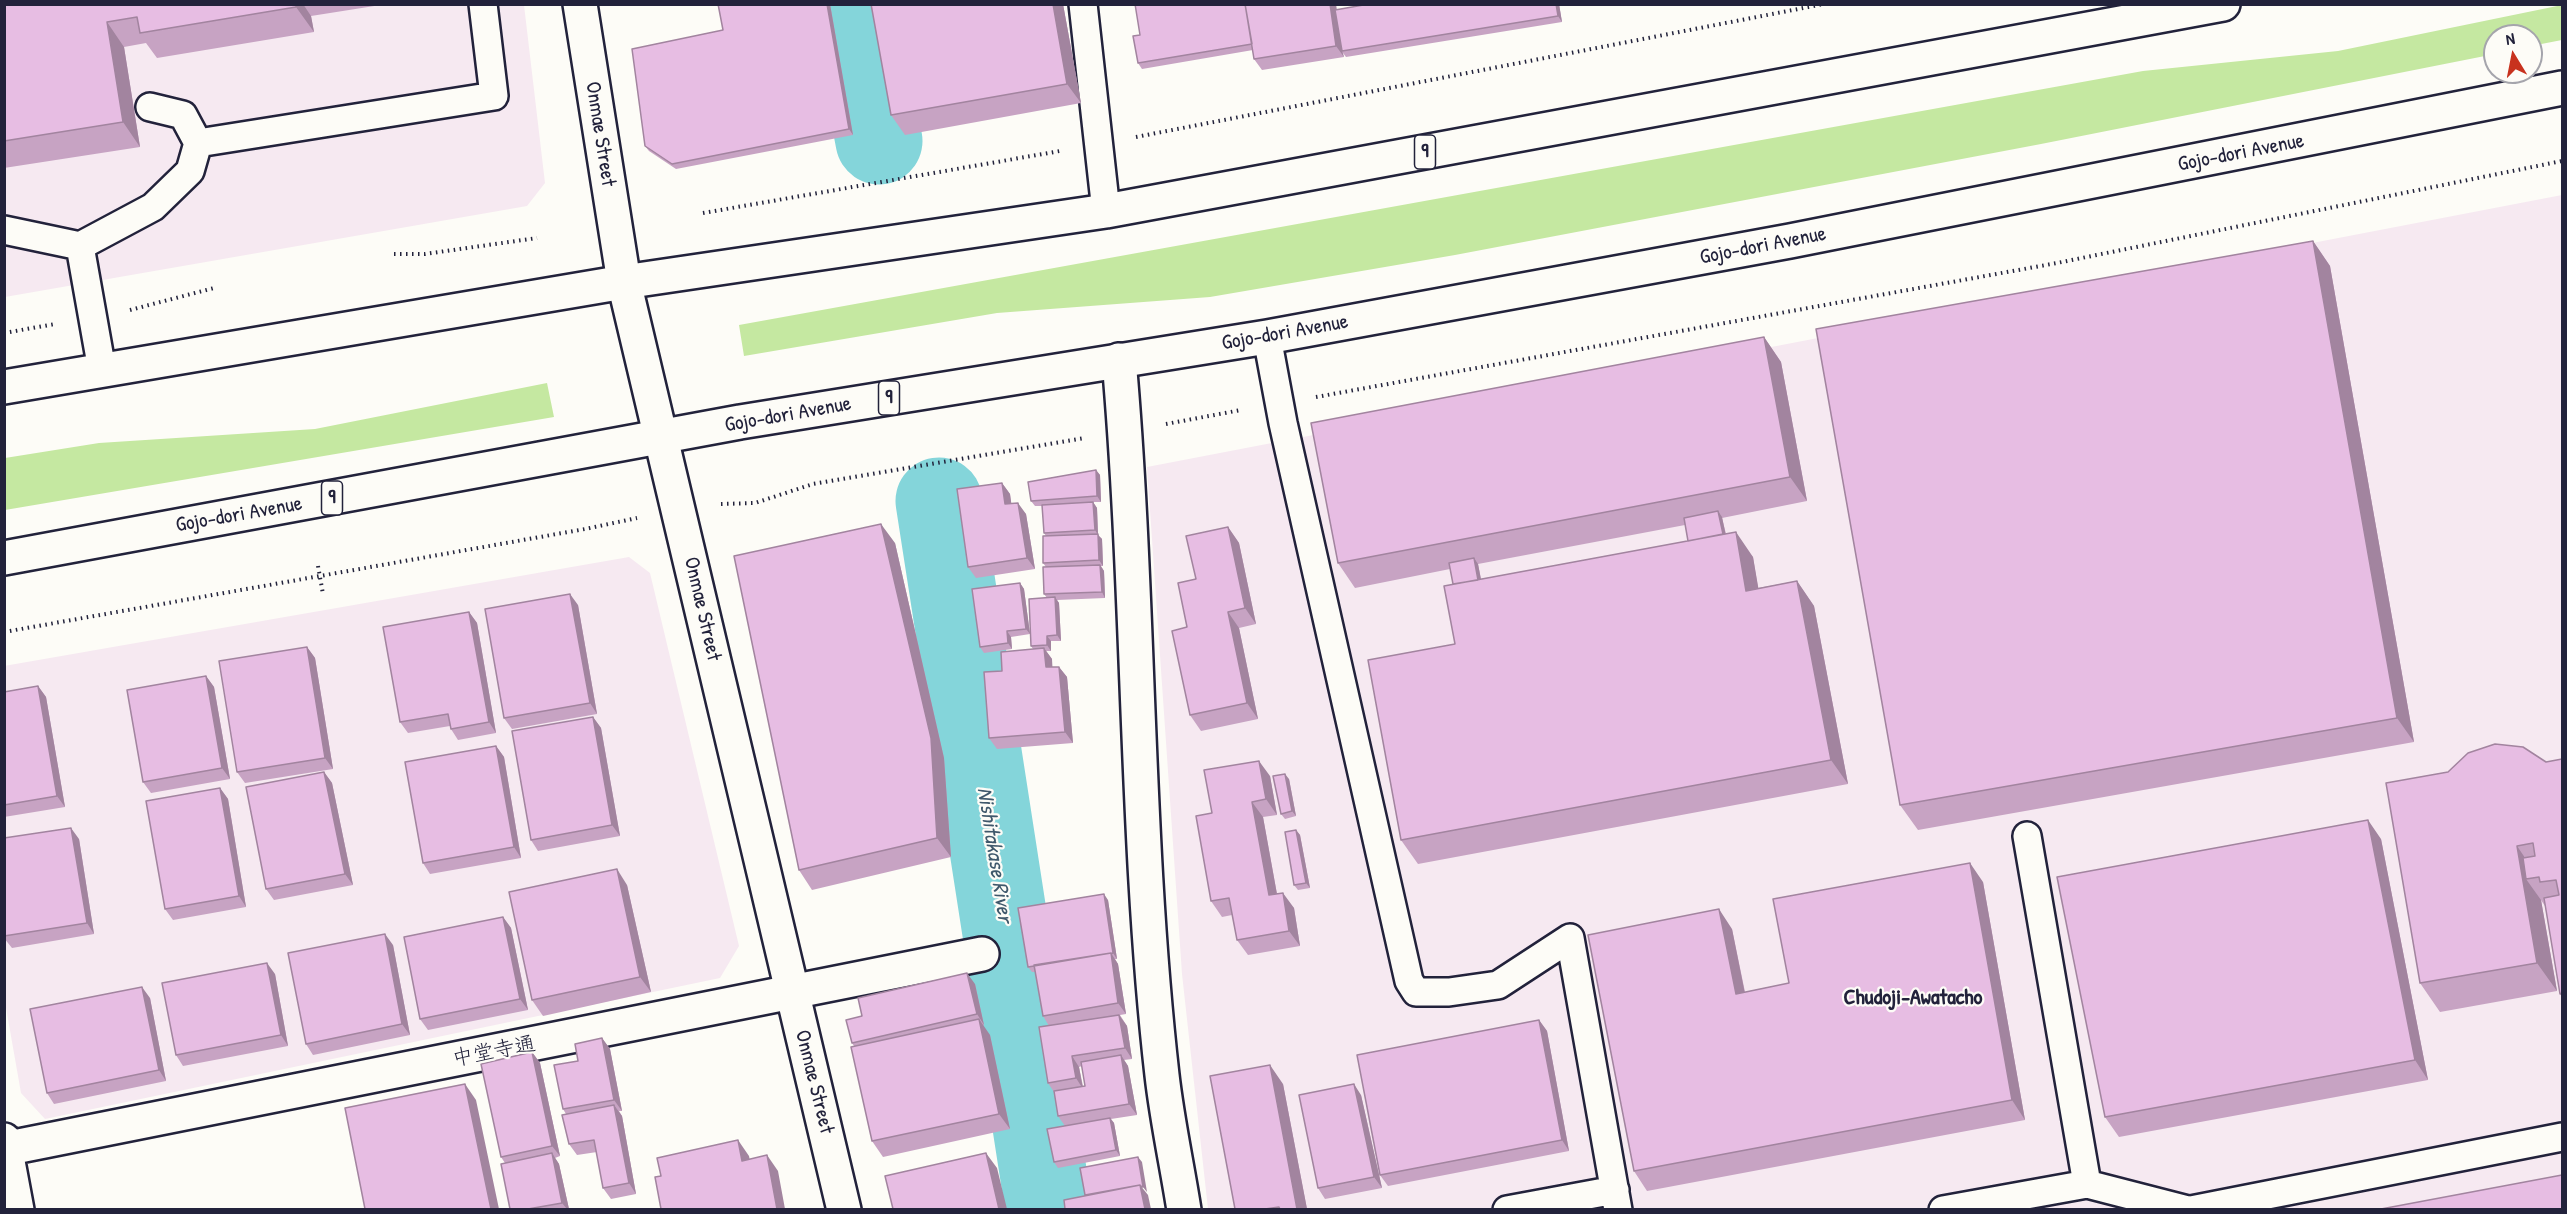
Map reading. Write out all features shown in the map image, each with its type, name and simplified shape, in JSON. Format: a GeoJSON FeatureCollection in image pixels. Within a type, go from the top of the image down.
{"type":"FeatureCollection","features":[{"type":"Feature","properties":{"kind":"main road","name":"Onmae Street"},"geometry":{"type":"LineString","coordinates":[[580,4],[624,282],[844,1209]]}},
{"type":"Feature","properties":{"kind":"main road","name":"9"},"geometry":{"type":"LineString","coordinates":[[4,387],[624,282],[1106,211],[2207,6]]}},
{"type":"Feature","properties":{"kind":"main road","name":"Gojo-dori Avenue"},"geometry":{"type":"LineString","coordinates":[[4,558],[740,422],[1267,338],[1790,241],[2562,88]]}},
{"type":"Feature","properties":{"kind":"main road"},"geometry":{"type":"LineString","coordinates":[[1119,360],[1125,431],[1142,829],[1162,1077],[1184,1209]]}},
{"type":"Feature","properties":{"kind":"main road","name":"中堂寺通"},"geometry":{"type":"LineString","coordinates":[[5,1146],[982,954]]}},
{"type":"Feature","properties":{"kind":"main road"},"geometry":{"type":"LineString","coordinates":[[5,1146],[17,1209]]}},
{"type":"Feature","properties":{"kind":"lane"},"geometry":{"type":"LineString","coordinates":[[198,143],[494,96],[483,4]]}},
{"type":"Feature","properties":{"kind":"lane"},"geometry":{"type":"LineString","coordinates":[[1083,4],[1106,211]]}},
{"type":"Feature","properties":{"kind":"lane"},"geometry":{"type":"LineString","coordinates":[[4,230],[80,246],[153,207],[190,171],[198,143],[183,115],[150,107]]}},
{"type":"Feature","properties":{"kind":"lane"},"geometry":{"type":"LineString","coordinates":[[80,246],[102,370]]}},
{"type":"Feature","properties":{"kind":"lane"},"geometry":{"type":"LineString","coordinates":[[1267,338],[1409,981],[1416,992],[1449,992],[1498,985],[1570,939],[1617,1200],[1507,1209]]}},
{"type":"Feature","properties":{"kind":"lane"},"geometry":{"type":"LineString","coordinates":[[2027,836],[2087,1184]]}},
{"type":"Feature","properties":{"kind":"lane"},"geometry":{"type":"LineString","coordinates":[[1944,1209],[2087,1184],[2189,1209],[2562,1137]]}},
{"type":"Feature","properties":{"kind":"path"},"geometry":{"type":"LineString","coordinates":[[703,213],[1098,144],[1824,4]]}},
{"type":"Feature","properties":{"kind":"path"},"geometry":{"type":"LineString","coordinates":[[716,504],[755,503],[813,484],[1280,404],[2056,263],[2562,161]]}},
{"type":"Feature","properties":{"kind":"path"},"geometry":{"type":"LineString","coordinates":[[394,254],[425,254],[537,238]]}},
{"type":"Feature","properties":{"kind":"path"},"geometry":{"type":"LineString","coordinates":[[4,632],[585,529],[648,515]]}},
{"type":"Feature","properties":{"kind":"path"},"geometry":{"type":"LineString","coordinates":[[318,566],[323,594]]}},
{"type":"Feature","properties":{"kind":"shaded area"},"geometry":{"type":"Polygon","coordinates":[[[5,5],[524,5],[545,183],[527,206],[5,297],[5,5]]]}},
{"type":"Feature","properties":{"kind":"shaded area"},"geometry":{"type":"Polygon","coordinates":[[[2562,195],[2562,1209],[1208,1209],[1182,974],[1147,467],[2562,195]]]}},
{"type":"Feature","properties":{"kind":"shaded area"},"geometry":{"type":"Polygon","coordinates":[[[629,557],[650,573],[739,946],[720,978],[45,1119],[21,1093],[5,1002],[4,666],[629,557]]]}},
{"type":"Feature","properties":{"kind":"green space"},"geometry":{"type":"Polygon","coordinates":[[[2562,5],[2562,40],[2543,44],[2543,24],[2483,24],[2483,56],[2041,144],[1455,255],[1210,297],[997,313],[744,356],[739,325],[2143,71],[2338,51],[2562,5]]]}},
{"type":"Feature","properties":{"kind":"green space"},"geometry":{"type":"Polygon","coordinates":[[[547,383],[554,417],[5,510],[5,458],[99,443],[315,429],[547,383]]]}},
{"type":"Feature","properties":{"kind":"building"},"geometry":{"type":"Polygon","coordinates":[[[4,4],[296,4],[296,7],[140,33],[137,17],[107,22],[123,122],[4,141],[4,4]]]}},
{"type":"Feature","properties":{"kind":"building"},"geometry":{"type":"Polygon","coordinates":[[[718,4],[827,4],[849,129],[672,164],[645,146],[632,49],[723,30],[718,4]]]}},
{"type":"Feature","properties":{"kind":"building"},"geometry":{"type":"Polygon","coordinates":[[[871,4],[1053,4],[1067,84],[891,115],[871,4]]]}},
{"type":"Feature","properties":{"kind":"building"},"geometry":{"type":"Polygon","coordinates":[[[1135,4],[1245,4],[1252,44],[1138,63],[1133,36],[1140,35],[1135,4]]]}},
{"type":"Feature","properties":{"kind":"building"},"geometry":{"type":"Polygon","coordinates":[[[1245,4],[1330,4],[1336,46],[1254,59],[1245,4]]]}},
{"type":"Feature","properties":{"kind":"building"},"geometry":{"type":"Polygon","coordinates":[[[1369,4],[1556,4],[1558,16],[1342,51],[1335,10],[1369,4]]]}},
{"type":"Feature","properties":{"kind":"building"},"geometry":{"type":"Polygon","coordinates":[[[2313,241],[2397,718],[1900,805],[1816,329],[2313,241]]]}},
{"type":"Feature","properties":{"kind":"building"},"geometry":{"type":"Polygon","coordinates":[[[1764,337],[1790,477],[1338,563],[1311,423],[1764,337]]]}},
{"type":"Feature","properties":{"kind":"building"},"geometry":{"type":"Polygon","coordinates":[[[1096,470],[1097,496],[1031,501],[1028,482],[1096,470]]]}},
{"type":"Feature","properties":{"kind":"building"},"geometry":{"type":"Polygon","coordinates":[[[1002,483],[1005,504],[1018,503],[1027,558],[968,567],[957,489],[1002,483]]]}},
{"type":"Feature","properties":{"kind":"building"},"geometry":{"type":"Polygon","coordinates":[[[1093,502],[1095,530],[1044,533],[1042,505],[1093,502]]]}},
{"type":"Feature","properties":{"kind":"building"},"geometry":{"type":"Polygon","coordinates":[[[1718,511],[1723,534],[1688,541],[1684,518],[1718,511]]]}},
{"type":"Feature","properties":{"kind":"building"},"geometry":{"type":"Polygon","coordinates":[[[881,524],[931,738],[937,838],[799,870],[734,556],[881,524]]]}},
{"type":"Feature","properties":{"kind":"building"},"geometry":{"type":"Polygon","coordinates":[[[1228,527],[1245,608],[1228,612],[1247,703],[1190,715],[1172,631],[1187,627],[1178,583],[1196,579],[1186,536],[1228,527]]]}},
{"type":"Feature","properties":{"kind":"building"},"geometry":{"type":"Polygon","coordinates":[[[1736,532],[1746,591],[1797,581],[1831,760],[1401,840],[1368,660],[1455,644],[1444,586],[1736,532]]]}},
{"type":"Feature","properties":{"kind":"building"},"geometry":{"type":"Polygon","coordinates":[[[1098,534],[1099,560],[1043,563],[1043,536],[1098,534]]]}},
{"type":"Feature","properties":{"kind":"building"},"geometry":{"type":"Polygon","coordinates":[[[1474,558],[1478,580],[1453,584],[1449,563],[1474,558]]]}},
{"type":"Feature","properties":{"kind":"building"},"geometry":{"type":"Polygon","coordinates":[[[1100,565],[1102,592],[1044,594],[1043,567],[1100,565]]]}},
{"type":"Feature","properties":{"kind":"building"},"geometry":{"type":"Polygon","coordinates":[[[1020,583],[1026,629],[1007,631],[1008,643],[980,647],[972,589],[1020,583]]]}},
{"type":"Feature","properties":{"kind":"building"},"geometry":{"type":"Polygon","coordinates":[[[570,594],[590,703],[504,718],[485,609],[570,594]]]}},
{"type":"Feature","properties":{"kind":"building"},"geometry":{"type":"Polygon","coordinates":[[[1055,597],[1057,635],[1047,636],[1047,645],[1031,646],[1029,599],[1055,597]]]}},
{"type":"Feature","properties":{"kind":"building"},"geometry":{"type":"Polygon","coordinates":[[[469,612],[489,722],[451,729],[448,714],[400,722],[383,627],[469,612]]]}},
{"type":"Feature","properties":{"kind":"building"},"geometry":{"type":"Polygon","coordinates":[[[307,647],[325,758],[237,772],[219,661],[307,647]]]}},
{"type":"Feature","properties":{"kind":"building"},"geometry":{"type":"Polygon","coordinates":[[[1044,648],[1046,667],[1059,667],[1065,732],[989,738],[984,672],[1002,671],[1001,652],[1044,648]]]}},
{"type":"Feature","properties":{"kind":"building"},"geometry":{"type":"Polygon","coordinates":[[[206,676],[222,768],[143,782],[127,690],[206,676]]]}},
{"type":"Feature","properties":{"kind":"building"},"geometry":{"type":"Polygon","coordinates":[[[38,686],[57,796],[4,805],[4,692],[38,686]]]}},
{"type":"Feature","properties":{"kind":"building"},"geometry":{"type":"Polygon","coordinates":[[[593,717],[612,825],[531,840],[512,731],[593,717]]]}},
{"type":"Feature","properties":{"kind":"building"},"geometry":{"type":"Polygon","coordinates":[[[2495,744],[2523,747],[2546,762],[2562,759],[2562,993],[2560,994],[2544,898],[2559,895],[2556,880],[2540,882],[2539,877],[2526,879],[2523,858],[2535,856],[2533,843],[2517,846],[2537,963],[2420,983],[2386,783],[2448,772],[2468,753],[2495,744]]]}},
{"type":"Feature","properties":{"kind":"building"},"geometry":{"type":"Polygon","coordinates":[[[496,746],[514,847],[423,863],[405,762],[496,746]]]}},
{"type":"Feature","properties":{"kind":"building"},"geometry":{"type":"Polygon","coordinates":[[[1259,761],[1266,799],[1252,802],[1269,895],[1283,893],[1289,931],[1237,940],[1229,898],[1211,901],[1196,816],[1212,813],[1204,770],[1259,761]]]}},
{"type":"Feature","properties":{"kind":"building"},"geometry":{"type":"Polygon","coordinates":[[[324,772],[345,874],[266,889],[246,787],[324,772]]]}},
{"type":"Feature","properties":{"kind":"building"},"geometry":{"type":"Polygon","coordinates":[[[1285,774],[1292,811],[1281,814],[1273,776],[1285,774]]]}},
{"type":"Feature","properties":{"kind":"building"},"geometry":{"type":"Polygon","coordinates":[[[220,788],[239,896],[165,909],[146,801],[220,788]]]}},
{"type":"Feature","properties":{"kind":"building"},"geometry":{"type":"Polygon","coordinates":[[[2368,820],[2415,1060],[2105,1117],[2057,877],[2368,820]]]}},
{"type":"Feature","properties":{"kind":"building"},"geometry":{"type":"Polygon","coordinates":[[[71,828],[87,923],[4,936],[4,838],[71,828]]]}},
{"type":"Feature","properties":{"kind":"building"},"geometry":{"type":"Polygon","coordinates":[[[1296,830],[1306,883],[1294,885],[1285,832],[1296,830]]]}},
{"type":"Feature","properties":{"kind":"building"},"geometry":{"type":"Polygon","coordinates":[[[1970,863],[2012,1100],[1634,1171],[1588,935],[1719,909],[1736,994],[1789,983],[1773,899],[1970,863]]]}},
{"type":"Feature","properties":{"kind":"building"},"geometry":{"type":"Polygon","coordinates":[[[617,869],[640,977],[532,1000],[509,892],[617,869]]]}},
{"type":"Feature","properties":{"kind":"building"},"geometry":{"type":"Polygon","coordinates":[[[1104,894],[1113,953],[1028,967],[1018,908],[1104,894]]]}},
{"type":"Feature","properties":{"kind":"building"},"geometry":{"type":"Polygon","coordinates":[[[503,917],[520,999],[420,1019],[404,937],[503,917]]]}},
{"type":"Feature","properties":{"kind":"building"},"geometry":{"type":"Polygon","coordinates":[[[385,934],[402,1024],[306,1044],[288,953],[385,934]]]}},
{"type":"Feature","properties":{"kind":"building"},"geometry":{"type":"Polygon","coordinates":[[[1111,953],[1118,1003],[1043,1016],[1034,965],[1111,953]]]}},
{"type":"Feature","properties":{"kind":"building"},"geometry":{"type":"Polygon","coordinates":[[[267,963],[281,1035],[176,1055],[162,983],[267,963]]]}},
{"type":"Feature","properties":{"kind":"building"},"geometry":{"type":"Polygon","coordinates":[[[967,973],[977,1014],[852,1043],[846,1020],[862,1016],[858,998],[967,973]]]}},
{"type":"Feature","properties":{"kind":"building"},"geometry":{"type":"Polygon","coordinates":[[[142,987],[159,1070],[47,1093],[30,1009],[142,987]]]}},
{"type":"Feature","properties":{"kind":"building"},"geometry":{"type":"Polygon","coordinates":[[[1119,1015],[1125,1048],[1072,1056],[1076,1078],[1048,1083],[1039,1027],[1119,1015]]]}},
{"type":"Feature","properties":{"kind":"building"},"geometry":{"type":"Polygon","coordinates":[[[979,1019],[999,1114],[872,1141],[851,1047],[979,1019]]]}},
{"type":"Feature","properties":{"kind":"building"},"geometry":{"type":"Polygon","coordinates":[[[1539,1020],[1562,1140],[1380,1175],[1357,1055],[1539,1020]]]}},
{"type":"Feature","properties":{"kind":"building"},"geometry":{"type":"Polygon","coordinates":[[[602,1038],[614,1100],[563,1109],[554,1065],[578,1061],[575,1044],[602,1038]]]}},
{"type":"Feature","properties":{"kind":"building"},"geometry":{"type":"Polygon","coordinates":[[[532,1052],[552,1146],[501,1157],[481,1064],[532,1052]]]}},
{"type":"Feature","properties":{"kind":"building"},"geometry":{"type":"Polygon","coordinates":[[[1121,1055],[1129,1104],[1058,1116],[1054,1091],[1085,1086],[1081,1062],[1121,1055]]]}},
{"type":"Feature","properties":{"kind":"building"},"geometry":{"type":"Polygon","coordinates":[[[1270,1065],[1297,1209],[1280,1209],[1279,1207],[1235,1209],[1210,1076],[1270,1065]]]}},
{"type":"Feature","properties":{"kind":"building"},"geometry":{"type":"Polygon","coordinates":[[[465,1084],[491,1209],[365,1209],[345,1108],[465,1084]]]}},
{"type":"Feature","properties":{"kind":"building"},"geometry":{"type":"Polygon","coordinates":[[[1354,1084],[1374,1177],[1318,1188],[1299,1095],[1354,1084]]]}},
{"type":"Feature","properties":{"kind":"building"},"geometry":{"type":"Polygon","coordinates":[[[614,1105],[629,1183],[603,1188],[594,1140],[569,1144],[562,1115],[614,1105]]]}},
{"type":"Feature","properties":{"kind":"building"},"geometry":{"type":"Polygon","coordinates":[[[1110,1118],[1116,1150],[1054,1162],[1047,1129],[1110,1118]]]}},
{"type":"Feature","properties":{"kind":"building"},"geometry":{"type":"Polygon","coordinates":[[[738,1140],[742,1161],[767,1155],[777,1209],[661,1209],[655,1177],[661,1176],[657,1158],[738,1140]]]}},
{"type":"Feature","properties":{"kind":"building"},"geometry":{"type":"Polygon","coordinates":[[[552,1153],[562,1203],[528,1209],[510,1209],[501,1164],[552,1153]]]}},
{"type":"Feature","properties":{"kind":"building"},"geometry":{"type":"Polygon","coordinates":[[[986,1153],[999,1209],[893,1209],[885,1176],[986,1153]]]}},
{"type":"Feature","properties":{"kind":"building"},"geometry":{"type":"Polygon","coordinates":[[[1138,1157],[1143,1187],[1140,1185],[1085,1195],[1080,1168],[1138,1157]]]}},
{"type":"Feature","properties":{"kind":"building"},"geometry":{"type":"Polygon","coordinates":[[[2562,1175],[2562,1209],[2381,1209],[2562,1175]]]}},
{"type":"Feature","properties":{"kind":"building"},"geometry":{"type":"Polygon","coordinates":[[[1140,1185],[1145,1209],[1065,1209],[1064,1200],[1140,1185]]]}},
{"type":"Feature","properties":{"kind":"waterway","name":"Nishitakase River"},"geometry":{"type":"LineString","coordinates":[[853,4],[879,141]]}},
{"type":"Feature","properties":{"kind":"waterway","name":"Nishitakase River"},"geometry":{"type":"LineString","coordinates":[[939,501],[1049,1210]]}},
{"type":"Feature","properties":{"kind":"district","name":"Chudoji-Awatacho"},"geometry":{"type":"Point","coordinates":[1913,998]}}]}
